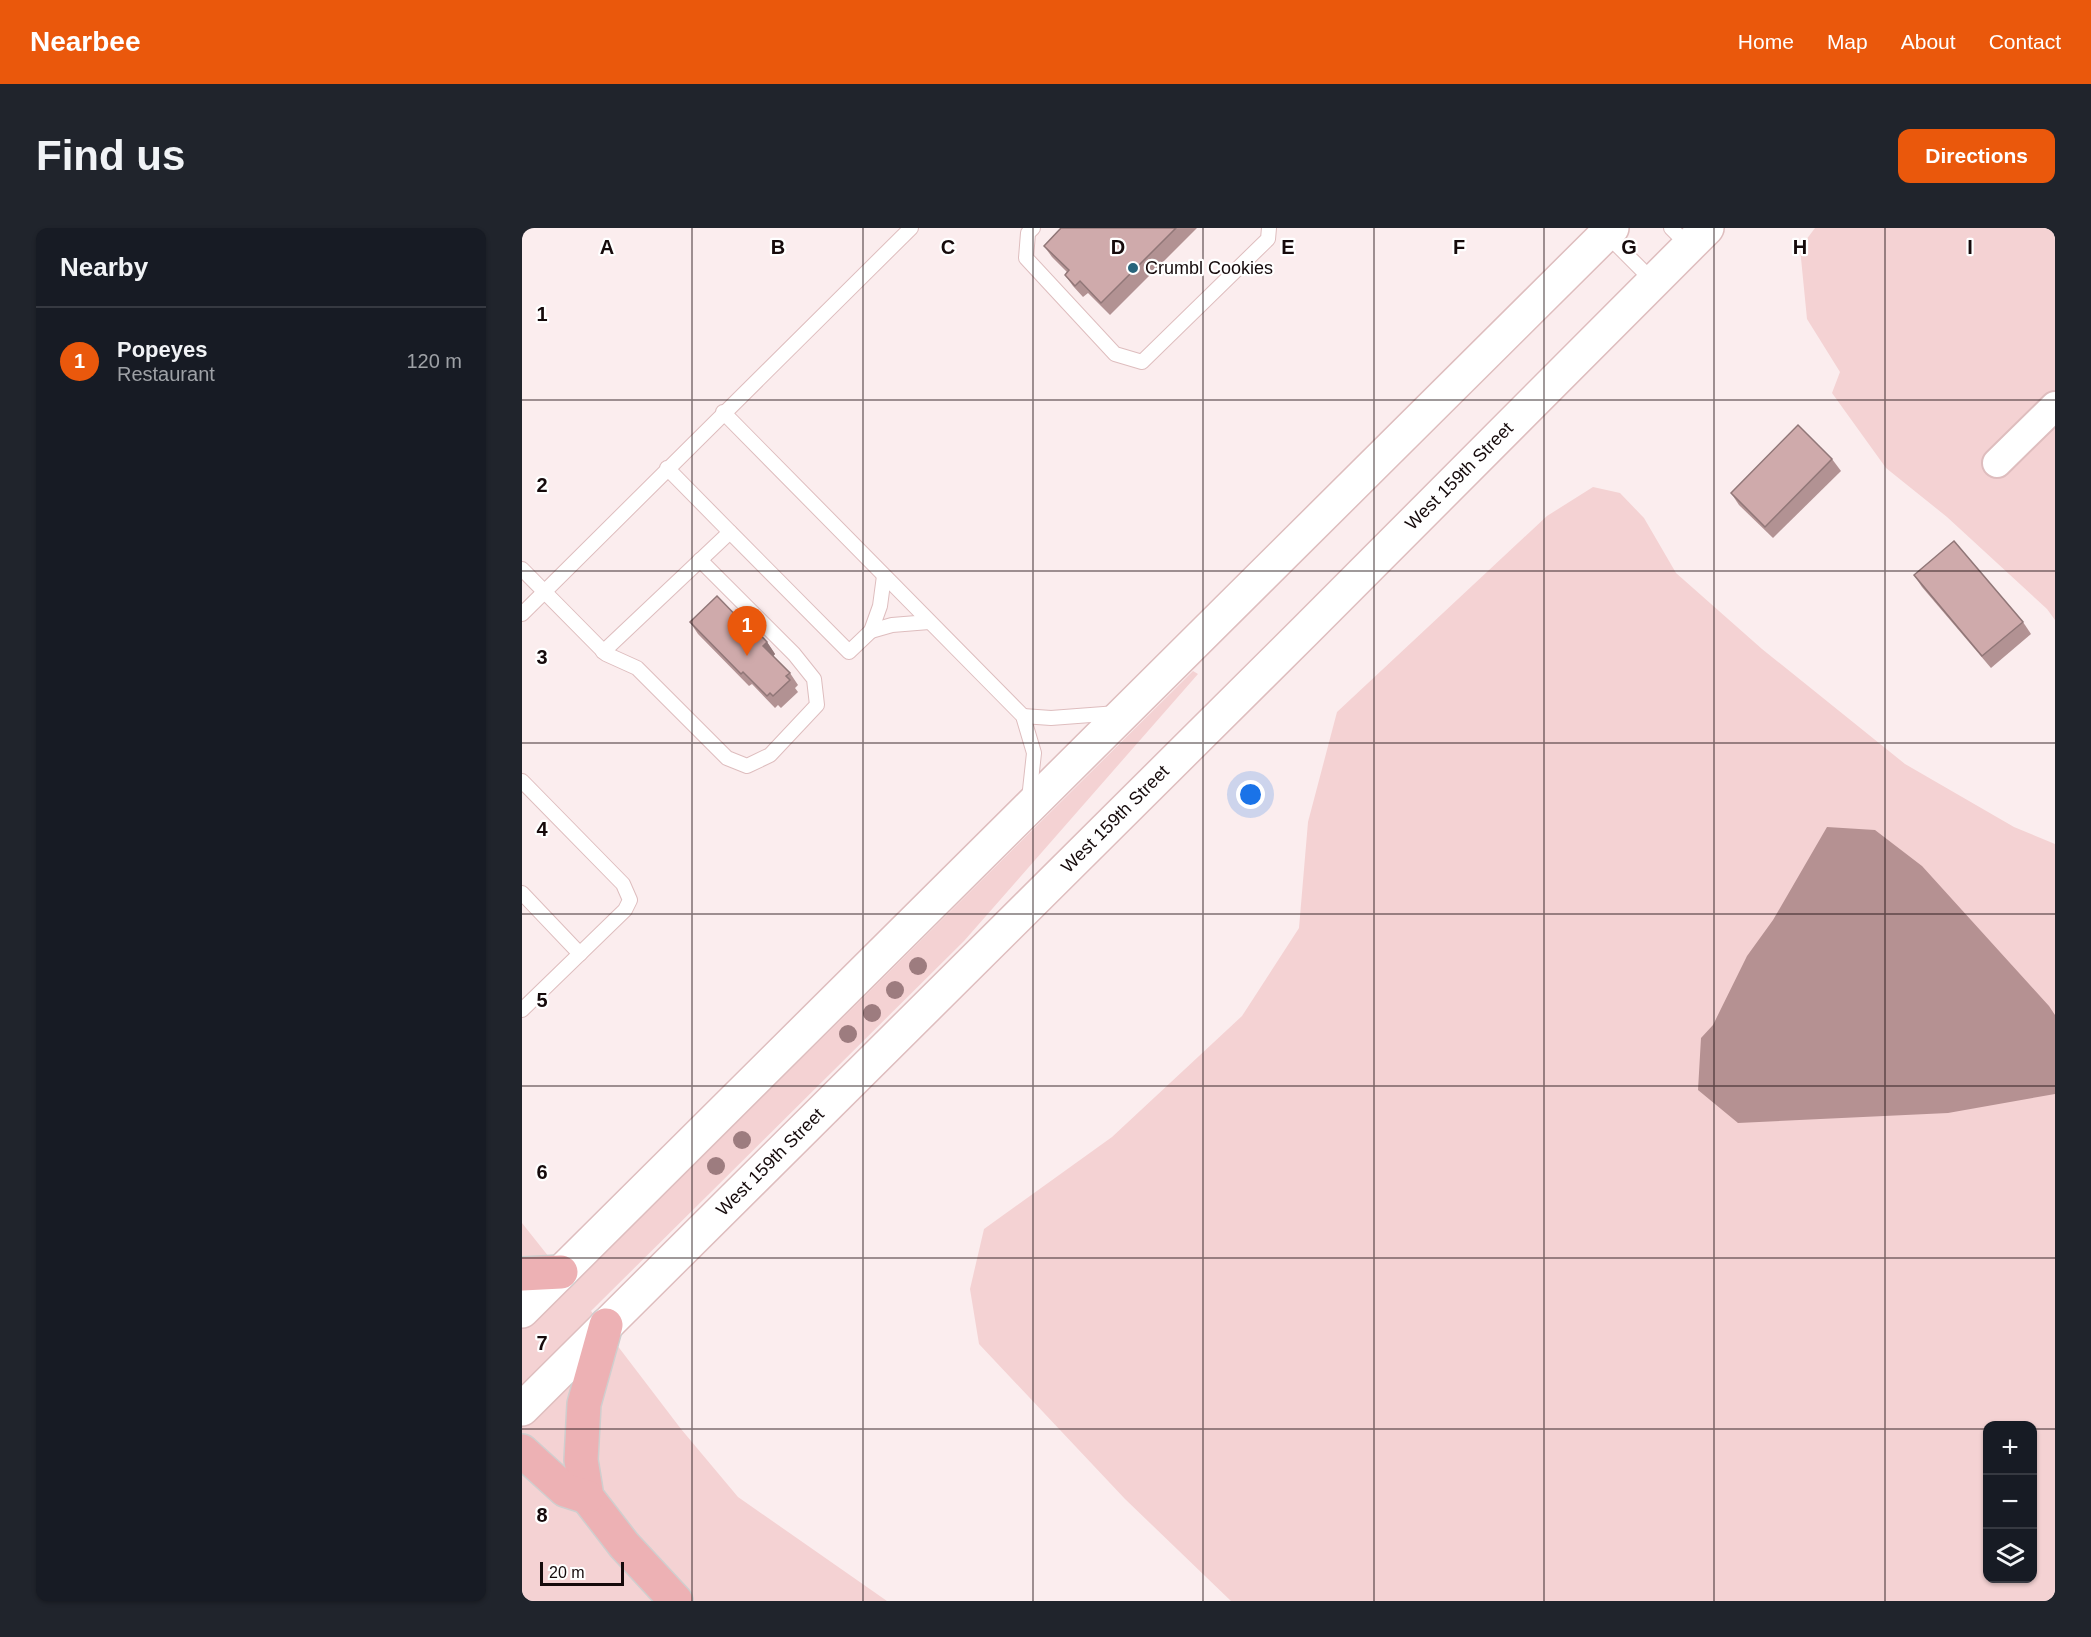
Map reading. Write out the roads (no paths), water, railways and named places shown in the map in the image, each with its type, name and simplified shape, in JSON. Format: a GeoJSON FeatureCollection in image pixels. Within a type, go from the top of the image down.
{"type":"FeatureCollection","features":[{"type":"Feature","properties":{"kind":"highway"},"geometry":{"type":"LineString","coordinates":[[522,1274],[561,1272]]}},
{"type":"Feature","properties":{"kind":"highway"},"geometry":{"type":"LineString","coordinates":[[606,1325],[584,1404],[581,1460],[587,1497],[624,1545],[676,1601]]}},
{"type":"Feature","properties":{"kind":"highway"},"geometry":{"type":"LineString","coordinates":[[522,1451],[565,1490],[587,1497]]}},
{"type":"Feature","properties":{"kind":"main road"},"geometry":{"type":"LineString","coordinates":[[522,1311],[1606,230]]}},
{"type":"Feature","properties":{"kind":"main road","name":"West 159th Street"},"geometry":{"type":"LineString","coordinates":[[522,1409],[1654,282],[1689,234]]}},
{"type":"Feature","properties":{"kind":"street"},"geometry":{"type":"LineString","coordinates":[[1997,463],[2055,406]]}},
{"type":"Feature","properties":{"kind":"lane"},"geometry":{"type":"LineString","coordinates":[[522,614],[723,412],[911,228]]}},
{"type":"Feature","properties":{"kind":"lane"},"geometry":{"type":"LineString","coordinates":[[1034,228],[1028,233],[1026,258],[1115,354],[1142,363],[1268,239],[1269,228]]}},
{"type":"Feature","properties":{"kind":"lane"},"geometry":{"type":"LineString","coordinates":[[1606,230],[1654,282]]}},
{"type":"Feature","properties":{"kind":"lane"},"geometry":{"type":"LineString","coordinates":[[723,412],[1023,716],[1034,753],[1029,807]]}},
{"type":"Feature","properties":{"kind":"lane"},"geometry":{"type":"LineString","coordinates":[[667,468],[849,652],[871,631],[880,606],[884,576]]}},
{"type":"Feature","properties":{"kind":"lane"},"geometry":{"type":"LineString","coordinates":[[603,652],[730,532]]}},
{"type":"Feature","properties":{"kind":"lane"},"geometry":{"type":"LineString","coordinates":[[522,569],[603,652],[637,668],[727,758],[747,766],[770,755],[817,705],[814,679],[794,654],[700,560]]}},
{"type":"Feature","properties":{"kind":"lane"},"geometry":{"type":"LineString","coordinates":[[871,631],[892,625],[929,622]]}},
{"type":"Feature","properties":{"kind":"lane"},"geometry":{"type":"LineString","coordinates":[[1023,716],[1060,718],[1123,712]]}},
{"type":"Feature","properties":{"kind":"lane"},"geometry":{"type":"LineString","coordinates":[[522,782],[623,884],[630,900],[626,910],[522,1010]]}},
{"type":"Feature","properties":{"kind":"lane"},"geometry":{"type":"LineString","coordinates":[[522,893],[580,954]]}},
{"type":"Feature","properties":{"kind":"place","name":"Crumbl Cookies"},"geometry":{"type":"Point","coordinates":[1133,268]}},
{"type":"Feature","properties":{"kind":"place","name":"Popeyes"},"geometry":{"type":"Point","coordinates":[747,656]}}]}
